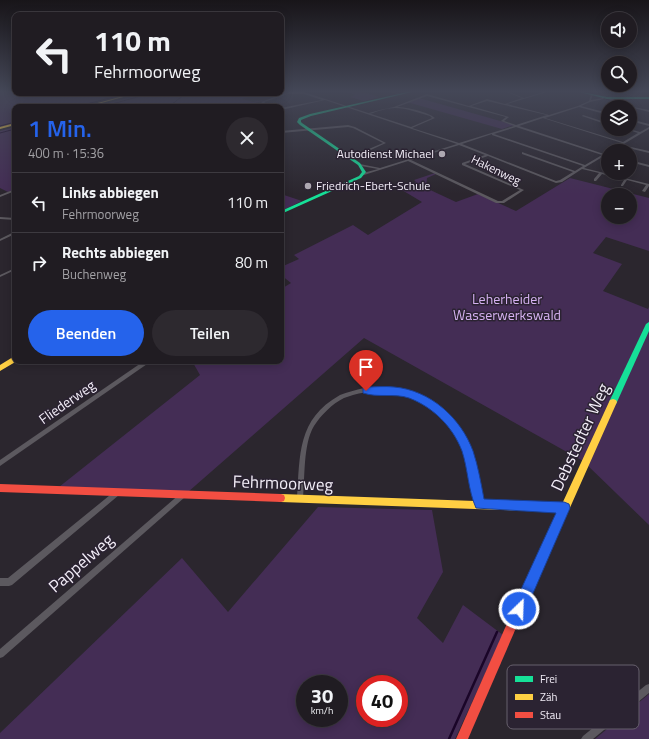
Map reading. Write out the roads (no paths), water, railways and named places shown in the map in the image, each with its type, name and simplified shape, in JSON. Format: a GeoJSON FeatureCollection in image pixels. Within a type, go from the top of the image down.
{"type":"FeatureCollection","features":[{"type":"Feature","properties":{"kind":"main road"},"geometry":{"type":"LineString","coordinates":[[284,212],[356,179],[363,169],[351,158],[303,125]]}},
{"type":"Feature","properties":{"kind":"main road"},"geometry":{"type":"LineString","coordinates":[[0,129],[12,126]]}},
{"type":"Feature","properties":{"kind":"main road","name":"Debstedter Weg"},"geometry":{"type":"LineString","coordinates":[[462,739],[564,508],[649,324]]}},
{"type":"Feature","properties":{"kind":"main road"},"geometry":{"type":"LineString","coordinates":[[0,367],[12,361]]}},
{"type":"Feature","properties":{"kind":"main road","name":"Fehrmoorweg"},"geometry":{"type":"LineString","coordinates":[[0,488],[564,508]]}},
{"type":"Feature","properties":{"kind":"street"},"geometry":{"type":"LineString","coordinates":[[404,125],[460,144],[558,182],[601,156]]}},
{"type":"Feature","properties":{"kind":"street"},"geometry":{"type":"LineString","coordinates":[[412,128],[418,125]]}},
{"type":"Feature","properties":{"kind":"street"},"geometry":{"type":"LineString","coordinates":[[363,169],[379,170],[516,125]]}},
{"type":"Feature","properties":{"kind":"street"},"geometry":{"type":"LineString","coordinates":[[519,125],[601,153]]}},
{"type":"Feature","properties":{"kind":"street"},"geometry":{"type":"LineString","coordinates":[[567,125],[624,143],[649,126]]}},
{"type":"Feature","properties":{"kind":"street"},"geometry":{"type":"LineString","coordinates":[[284,132],[348,126],[354,127],[385,143],[351,158]]}},
{"type":"Feature","properties":{"kind":"street"},"geometry":{"type":"LineString","coordinates":[[493,133],[601,173],[595,180]]}},
{"type":"Feature","properties":{"kind":"street"},"geometry":{"type":"LineString","coordinates":[[637,149],[649,152]]}},
{"type":"Feature","properties":{"kind":"street"},"geometry":{"type":"LineString","coordinates":[[523,153],[575,172]]}},
{"type":"Feature","properties":{"kind":"street","name":"Hakenweg"},"geometry":{"type":"LineString","coordinates":[[408,160],[496,202],[503,202],[522,190],[463,164],[488,155]]}},
{"type":"Feature","properties":{"kind":"street"},"geometry":{"type":"LineString","coordinates":[[637,163],[649,166]]}},
{"type":"Feature","properties":{"kind":"street"},"geometry":{"type":"LineString","coordinates":[[363,169],[386,167]]}},
{"type":"Feature","properties":{"kind":"street"},"geometry":{"type":"LineString","coordinates":[[363,169],[379,170]]}},
{"type":"Feature","properties":{"kind":"street"},"geometry":{"type":"LineString","coordinates":[[622,185],[625,180]]}},
{"type":"Feature","properties":{"kind":"street"},"geometry":{"type":"LineString","coordinates":[[630,180],[648,185],[644,191]]}},
{"type":"Feature","properties":{"kind":"street"},"geometry":{"type":"LineString","coordinates":[[0,196],[12,191]]}},
{"type":"Feature","properties":{"kind":"street"},"geometry":{"type":"LineString","coordinates":[[0,218],[12,219]]}},
{"type":"Feature","properties":{"kind":"street"},"geometry":{"type":"LineString","coordinates":[[0,240],[12,235]]}},
{"type":"Feature","properties":{"kind":"street"},"geometry":{"type":"LineString","coordinates":[[0,276],[12,270]]}},
{"type":"Feature","properties":{"kind":"street","name":"Fliederweg"},"geometry":{"type":"LineString","coordinates":[[0,463],[144,364]]}},
{"type":"Feature","properties":{"kind":"street"},"geometry":{"type":"LineString","coordinates":[[300,498],[306,439],[311,426],[319,415],[340,398],[356,392],[376,389],[412,395],[429,403],[446,416],[459,434],[467,452],[480,504]]}},
{"type":"Feature","properties":{"kind":"street"},"geometry":{"type":"LineString","coordinates":[[0,582],[9,582],[117,493]]}},
{"type":"Feature","properties":{"kind":"street","name":"Pappelweg"},"geometry":{"type":"LineString","coordinates":[[0,654],[182,495]]}},
{"type":"Feature","properties":{"kind":"street"},"geometry":{"type":"LineString","coordinates":[[639,696],[649,688]]}},
{"type":"Feature","properties":{"kind":"street"},"geometry":{"type":"LineString","coordinates":[[586,739],[598,729]]}},
{"type":"Feature","properties":{"kind":"waterway"},"geometry":{"type":"LineString","coordinates":[[0,133],[12,130]]}},
{"type":"Feature","properties":{"kind":"waterway"},"geometry":{"type":"LineString","coordinates":[[449,739],[497,632]]}},
{"type":"Feature","properties":{"kind":"place","name":"Autodienst Michael"},"geometry":{"type":"Point","coordinates":[442,154]}},
{"type":"Feature","properties":{"kind":"place","name":"Friedrich-Ebert-Schule"},"geometry":{"type":"Point","coordinates":[308,186]}},
{"type":"Feature","properties":{"kind":"park label","name":"Leherheider Wasserwerkswald"},"geometry":{"type":"Point","coordinates":[507,308]}}]}
